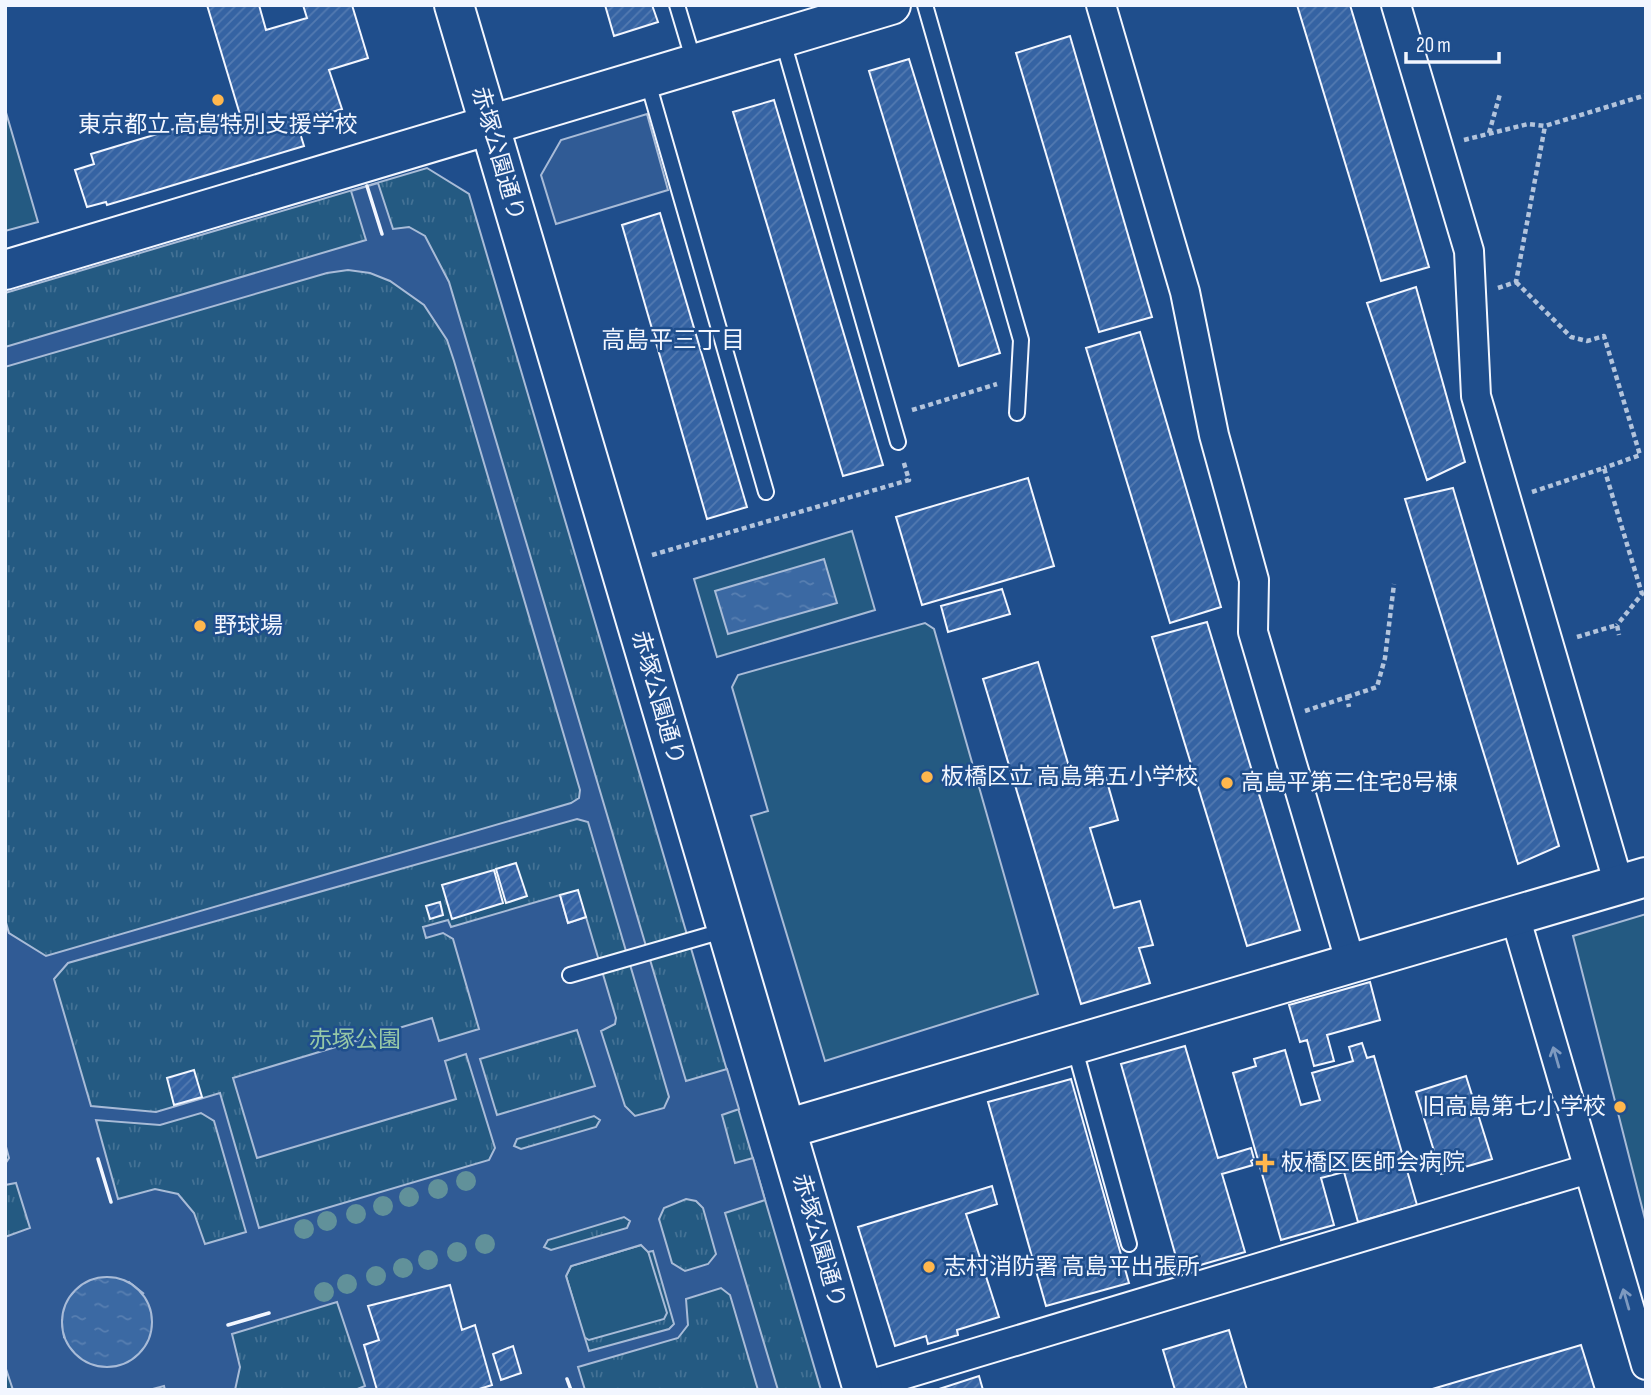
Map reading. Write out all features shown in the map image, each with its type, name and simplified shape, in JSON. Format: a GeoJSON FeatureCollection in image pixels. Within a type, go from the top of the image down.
{"type":"FeatureCollection","features":[{"type":"Feature","properties":{"kind":"street","name":"赤塚公園通り"},"geometry":{"type":"LineString","coordinates":[[454,5],[862,1388]]}},
{"type":"Feature","properties":{"kind":"street"},"geometry":{"type":"LineString","coordinates":[[5,270],[782,37],[830,14],[891,5]]}},
{"type":"Feature","properties":{"kind":"street"},"geometry":{"type":"LineString","coordinates":[[1101,5],[1185,292],[1214,435],[1254,580],[1253,632],[1351,964]]}},
{"type":"Feature","properties":{"kind":"street"},"geometry":{"type":"LineString","coordinates":[[786,1129],[1632,881],[1548,646],[1476,396],[1469,251],[1396,5]]}},
{"type":"Feature","properties":{"kind":"street"},"geometry":{"type":"LineString","coordinates":[[1515,916],[1646,1364]]}},
{"type":"Feature","properties":{"kind":"street"},"geometry":{"type":"LineString","coordinates":[[862,1388],[1588,1169]]}},
{"type":"Feature","properties":{"kind":"lane"},"geometry":{"type":"LineString","coordinates":[[677,5],[694,63]]}},
{"type":"Feature","properties":{"kind":"lane"},"geometry":{"type":"LineString","coordinates":[[925,5],[1021,340],[1017,413]]}},
{"type":"Feature","properties":{"kind":"lane"},"geometry":{"type":"LineString","coordinates":[[782,37],[898,442]]}},
{"type":"Feature","properties":{"kind":"lane"},"geometry":{"type":"LineString","coordinates":[[646,78],[766,492]]}},
{"type":"Feature","properties":{"kind":"lane"},"geometry":{"type":"LineString","coordinates":[[570,975],[726,930]]}},
{"type":"Feature","properties":{"kind":"lane"},"geometry":{"type":"LineString","coordinates":[[1073,1045],[1129,1244]]}},
{"type":"Feature","properties":{"kind":"path"},"geometry":{"type":"LineString","coordinates":[[1489,133],[1500,94]]}},
{"type":"Feature","properties":{"kind":"path"},"geometry":{"type":"LineString","coordinates":[[1455,142],[1528,124],[1545,126],[1646,95]]}},
{"type":"Feature","properties":{"kind":"path"},"geometry":{"type":"LineString","coordinates":[[1516,282],[1545,126]]}},
{"type":"Feature","properties":{"kind":"path"},"geometry":{"type":"LineString","coordinates":[[1471,298],[1516,282]]}},
{"type":"Feature","properties":{"kind":"path"},"geometry":{"type":"LineString","coordinates":[[1505,502],[1640,455],[1604,335],[1587,341],[1571,337],[1516,282]]}},
{"type":"Feature","properties":{"kind":"path"},"geometry":{"type":"LineString","coordinates":[[891,417],[1019,378]]}},
{"type":"Feature","properties":{"kind":"path"},"geometry":{"type":"LineString","coordinates":[[648,556],[909,480],[898,442]]}},
{"type":"Feature","properties":{"kind":"path"},"geometry":{"type":"LineString","coordinates":[[1548,646],[1617,625],[1642,594],[1643,588],[1604,468]]}},
{"type":"Feature","properties":{"kind":"path"},"geometry":{"type":"LineString","coordinates":[[1348,697],[1377,687],[1385,658],[1394,584]]}},
{"type":"Feature","properties":{"kind":"path"},"geometry":{"type":"LineString","coordinates":[[1617,625],[1619,635]]}},
{"type":"Feature","properties":{"kind":"green space"},"geometry":{"type":"Polygon","coordinates":[[[5,109],[38,222],[5,231],[5,109]]]}},
{"type":"Feature","properties":{"kind":"green space","name":"赤塚公園"},"geometry":{"type":"Polygon","coordinates":[[[427,168],[469,194],[821,1390],[5,1390],[5,293],[427,168]]]}},
{"type":"Feature","properties":{"kind":"green space"},"geometry":{"type":"Polygon","coordinates":[[[852,531],[875,610],[717,657],[694,579],[852,531]]]}},
{"type":"Feature","properties":{"kind":"green space"},"geometry":{"type":"Polygon","coordinates":[[[925,623],[934,629],[1038,994],[825,1061],[751,816],[768,811],[732,687],[738,675],[925,623]]]}},
{"type":"Feature","properties":{"kind":"green space"},"geometry":{"type":"Polygon","coordinates":[[[1646,914],[1646,1223],[1573,936],[1646,914]]]}},
{"type":"Feature","properties":{"kind":"green space"},"geometry":{"type":"Polygon","coordinates":[[[641,1245],[647,1248],[667,1313],[664,1319],[589,1340],[584,1337],[566,1276],[571,1266],[641,1245]]]}},
{"type":"Feature","properties":{"kind":"shaded area"},"geometry":{"type":"Polygon","coordinates":[[[647,114],[668,190],[556,224],[541,175],[561,140],[647,114]]]}},
{"type":"Feature","properties":{"kind":"shaded area"},"geometry":{"type":"Polygon","coordinates":[[[378,183],[393,229],[409,227],[425,236],[449,282],[686,1081],[727,1069],[739,1109],[722,1115],[735,1163],[753,1158],[765,1200],[725,1213],[778,1390],[758,1390],[730,1295],[721,1288],[686,1299],[688,1325],[678,1338],[578,1367],[585,1390],[355,1390],[365,1386],[337,1302],[232,1334],[240,1367],[235,1390],[165,1390],[164,1386],[149,1390],[13,1390],[5,1366],[5,1237],[30,1228],[16,1183],[5,1185],[5,1164],[9,1158],[5,1143],[5,919],[9,933],[46,956],[571,803],[579,798],[580,790],[454,361],[447,340],[424,305],[390,281],[370,273],[348,270],[327,273],[5,367],[5,347],[366,240],[351,191],[378,183]],[[577,819],[68,963],[54,979],[91,1106],[156,1112],[220,1093],[259,1228],[489,1160],[495,1148],[466,1054],[445,1061],[456,1099],[257,1158],[233,1078],[432,1018],[439,1041],[479,1029],[453,939],[443,933],[426,938],[423,927],[448,920],[451,927],[560,895],[568,923],[586,917],[616,1018],[615,1024],[601,1031],[625,1106],[635,1116],[664,1108],[669,1097],[588,822],[577,819]],[[577,1030],[480,1059],[497,1115],[595,1086],[577,1030]],[[201,1113],[160,1125],[96,1120],[118,1199],[155,1189],[178,1194],[194,1213],[205,1244],[246,1232],[214,1121],[201,1113]],[[594,1116],[517,1139],[514,1146],[521,1149],[596,1127],[600,1120],[594,1116]],[[686,1199],[664,1208],[659,1219],[672,1263],[685,1271],[708,1264],[716,1254],[703,1208],[696,1201],[686,1199]],[[624,1217],[548,1240],[544,1247],[551,1250],[627,1228],[630,1221],[624,1217]],[[641,1245],[571,1266],[566,1276],[589,1351],[669,1329],[674,1324],[653,1251],[648,1252],[641,1245]],[[129,1282],[62,1320],[64,1337],[143,1293],[129,1282]]]}},
{"type":"Feature","properties":{"kind":"water"},"geometry":{"type":"Polygon","coordinates":[[[824,559],[837,603],[728,634],[715,591],[824,559]]]}},
{"type":"Feature","properties":{"kind":"water"},"geometry":{"type":"Polygon","coordinates":[[[107,1277],[124,1280],[139,1290],[149,1305],[152,1322],[149,1339],[139,1354],[124,1364],[107,1367],[90,1364],[75,1354],[65,1339],[62,1322],[65,1305],[75,1290],[90,1280],[107,1277]]]}},
{"type":"Feature","properties":{"kind":"building"},"geometry":{"type":"Polygon","coordinates":[[[207,5],[259,5],[266,30],[307,18],[303,5],[352,5],[368,58],[329,70],[342,109],[297,123],[304,146],[107,205],[106,202],[87,207],[75,170],[94,164],[91,154],[220,115],[225,134],[244,128],[207,5]]]}},
{"type":"Feature","properties":{"kind":"building"},"geometry":{"type":"Polygon","coordinates":[[[605,5],[652,5],[658,22],[614,36],[605,5]]]}},
{"type":"Feature","properties":{"kind":"building"},"geometry":{"type":"Polygon","coordinates":[[[1297,5],[1350,5],[1429,267],[1381,281],[1297,5]]]}},
{"type":"Feature","properties":{"kind":"building"},"geometry":{"type":"Polygon","coordinates":[[[1070,36],[1152,317],[1099,332],[1016,53],[1070,36]]]}},
{"type":"Feature","properties":{"kind":"building"},"geometry":{"type":"Polygon","coordinates":[[[909,59],[1000,353],[959,366],[869,71],[909,59]]]}},
{"type":"Feature","properties":{"kind":"building"},"geometry":{"type":"Polygon","coordinates":[[[774,100],[883,465],[843,476],[733,112],[774,100]]]}},
{"type":"Feature","properties":{"kind":"building"},"geometry":{"type":"Polygon","coordinates":[[[660,213],[747,507],[707,519],[622,225],[660,213]]]}},
{"type":"Feature","properties":{"kind":"building"},"geometry":{"type":"Polygon","coordinates":[[[1416,287],[1465,462],[1427,480],[1367,303],[1416,287]]]}},
{"type":"Feature","properties":{"kind":"building"},"geometry":{"type":"Polygon","coordinates":[[[1140,332],[1221,607],[1170,623],[1086,348],[1140,332]]]}},
{"type":"Feature","properties":{"kind":"building"},"geometry":{"type":"Polygon","coordinates":[[[1028,478],[1054,566],[922,605],[896,517],[1028,478]]]}},
{"type":"Feature","properties":{"kind":"building"},"geometry":{"type":"Polygon","coordinates":[[[1453,488],[1559,846],[1518,864],[1405,499],[1453,488]]]}},
{"type":"Feature","properties":{"kind":"building"},"geometry":{"type":"Polygon","coordinates":[[[1002,589],[1010,614],[948,632],[941,606],[1002,589]]]}},
{"type":"Feature","properties":{"kind":"building","name":"高島平第三住宅8号棟"},"geometry":{"type":"Polygon","coordinates":[[[1207,622],[1300,930],[1247,946],[1152,637],[1207,622]]]}},
{"type":"Feature","properties":{"kind":"building"},"geometry":{"type":"Polygon","coordinates":[[[1038,662],[1075,787],[1106,778],[1118,820],[1090,828],[1114,908],[1140,901],[1153,945],[1139,948],[1150,983],[1081,1004],[983,679],[1038,662]]]}},
{"type":"Feature","properties":{"kind":"building"},"geometry":{"type":"Polygon","coordinates":[[[516,863],[527,896],[506,903],[496,869],[516,863]]]}},
{"type":"Feature","properties":{"kind":"building"},"geometry":{"type":"Polygon","coordinates":[[[494,870],[503,903],[452,919],[442,885],[494,870]]]}},
{"type":"Feature","properties":{"kind":"building"},"geometry":{"type":"Polygon","coordinates":[[[578,890],[586,917],[568,923],[560,895],[578,890]]]}},
{"type":"Feature","properties":{"kind":"building"},"geometry":{"type":"Polygon","coordinates":[[[440,902],[443,915],[430,919],[426,906],[440,902]]]}},
{"type":"Feature","properties":{"kind":"building"},"geometry":{"type":"Polygon","coordinates":[[[1370,982],[1380,1020],[1327,1035],[1334,1061],[1314,1066],[1307,1040],[1300,1042],[1289,1005],[1370,982]]]}},
{"type":"Feature","properties":{"kind":"building"},"geometry":{"type":"Polygon","coordinates":[[[1362,1043],[1367,1058],[1374,1056],[1417,1205],[1358,1222],[1344,1172],[1321,1178],[1334,1225],[1281,1240],[1233,1073],[1256,1066],[1254,1059],[1285,1050],[1301,1105],[1320,1100],[1312,1073],[1353,1061],[1349,1047],[1362,1043]]]}},
{"type":"Feature","properties":{"kind":"building"},"geometry":{"type":"Polygon","coordinates":[[[1185,1046],[1218,1158],[1251,1148],[1254,1159],[1251,1161],[1253,1165],[1222,1174],[1245,1252],[1180,1271],[1121,1064],[1185,1046]]]}},
{"type":"Feature","properties":{"kind":"building"},"geometry":{"type":"Polygon","coordinates":[[[194,1070],[202,1097],[174,1105],[167,1078],[194,1070]]]}},
{"type":"Feature","properties":{"kind":"building"},"geometry":{"type":"Polygon","coordinates":[[[1466,1076],[1492,1159],[1441,1174],[1416,1092],[1466,1076]]]}},
{"type":"Feature","properties":{"kind":"building"},"geometry":{"type":"Polygon","coordinates":[[[1071,1079],[1129,1283],[1046,1306],[988,1102],[1071,1079]]]}},
{"type":"Feature","properties":{"kind":"building"},"geometry":{"type":"Polygon","coordinates":[[[992,1186],[997,1204],[966,1214],[999,1317],[957,1330],[958,1335],[928,1344],[926,1336],[895,1346],[858,1227],[992,1186]]]}},
{"type":"Feature","properties":{"kind":"building"},"geometry":{"type":"Polygon","coordinates":[[[450,1285],[462,1330],[475,1325],[492,1385],[476,1390],[377,1390],[364,1345],[379,1340],[368,1306],[450,1285]]]}},
{"type":"Feature","properties":{"kind":"building"},"geometry":{"type":"Polygon","coordinates":[[[1229,1330],[1247,1390],[1175,1390],[1163,1350],[1229,1330]]]}},
{"type":"Feature","properties":{"kind":"building"},"geometry":{"type":"Polygon","coordinates":[[[1581,1345],[1595,1390],[1429,1390],[1581,1345]]]}},
{"type":"Feature","properties":{"kind":"building"},"geometry":{"type":"Polygon","coordinates":[[[513,1346],[521,1373],[501,1380],[493,1354],[513,1346]]]}},
{"type":"Feature","properties":{"kind":"building"},"geometry":{"type":"Polygon","coordinates":[[[979,1376],[983,1390],[936,1390],[979,1376]]]}},
{"type":"Feature","properties":{"kind":"wall"},"geometry":{"type":"LineString","coordinates":[[367,186],[382,234]]}},
{"type":"Feature","properties":{"kind":"wall"},"geometry":{"type":"LineString","coordinates":[[98,1159],[111,1202]]}},
{"type":"Feature","properties":{"kind":"wall"},"geometry":{"type":"LineString","coordinates":[[228,1325],[269,1313]]}},
{"type":"Feature","properties":{"kind":"wall"},"geometry":{"type":"LineString","coordinates":[[567,1379],[571,1390]]}},
{"type":"Feature","properties":{"kind":"place","name":"東京都立 高島特別支援学校"},"geometry":{"type":"Point","coordinates":[218,100]}},
{"type":"Feature","properties":{"kind":"place","name":"野球場"},"geometry":{"type":"Point","coordinates":[200,626]}},
{"type":"Feature","properties":{"kind":"place","name":"板橋区立 高島第五小学校"},"geometry":{"type":"Point","coordinates":[927,777]}},
{"type":"Feature","properties":{"kind":"place","name":"高島平第三住宅8号棟"},"geometry":{"type":"Point","coordinates":[1227,783]}},
{"type":"Feature","properties":{"kind":"place","name":"旧高島第七小学校"},"geometry":{"type":"Point","coordinates":[1620,1107]}},
{"type":"Feature","properties":{"kind":"place","name":"板橋区医師会病院"},"geometry":{"type":"Point","coordinates":[1265,1163]}},
{"type":"Feature","properties":{"kind":"place","name":"志村消防署 高島平出張所"},"geometry":{"type":"Point","coordinates":[929,1267]}},
{"type":"Feature","properties":{"kind":"district","name":"高島平三丁目"},"geometry":{"type":"Point","coordinates":[673,340]}}]}
